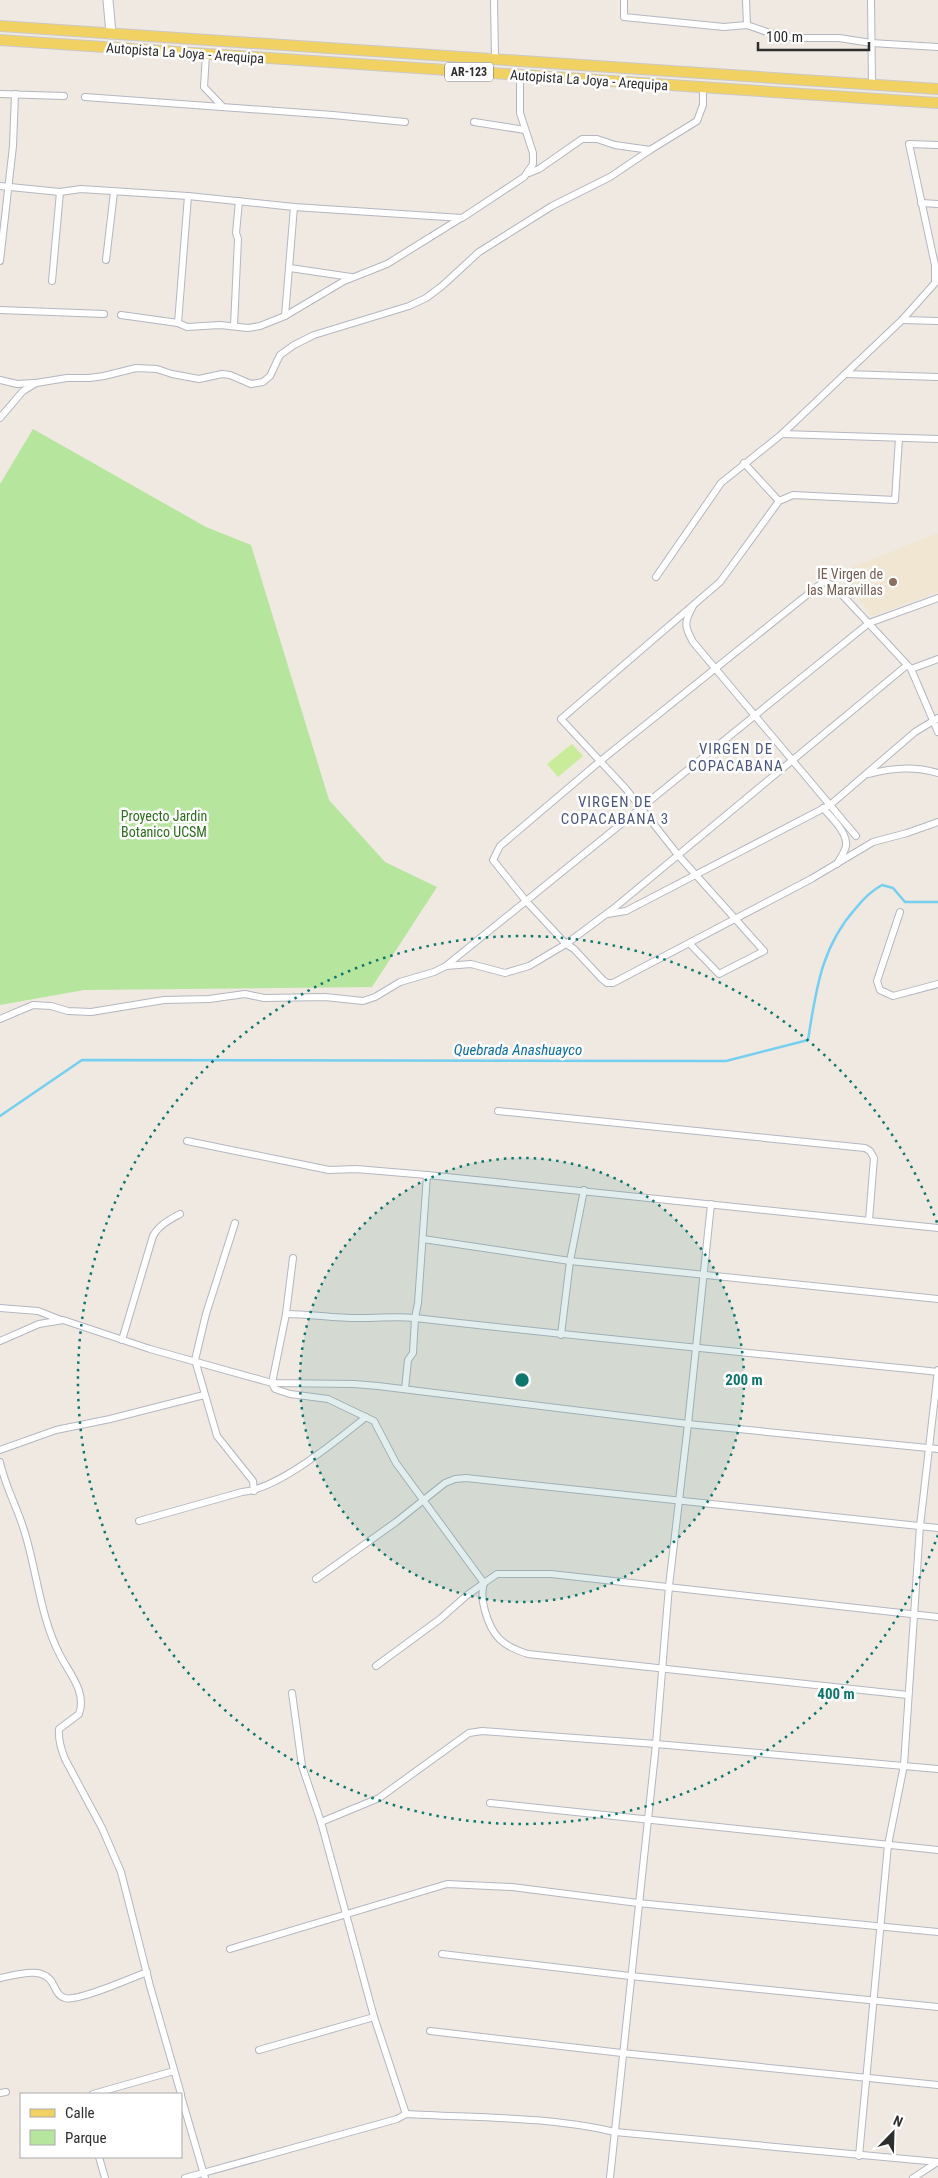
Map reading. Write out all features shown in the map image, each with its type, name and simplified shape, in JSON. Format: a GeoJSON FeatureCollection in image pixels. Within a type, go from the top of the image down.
{"type":"FeatureCollection","features":[{"type":"Feature","properties":{"kind":"main road","name":"Autopista La Joya - Arequipa"},"geometry":{"type":"LineString","coordinates":[[0,26],[938,89]]}},
{"type":"Feature","properties":{"kind":"main road","name":"Autopista La Joya - Arequipa"},"geometry":{"type":"LineString","coordinates":[[0,40],[938,103]]}},
{"type":"Feature","properties":{"kind":"street"},"geometry":{"type":"LineString","coordinates":[[108,0],[111,34]]}},
{"type":"Feature","properties":{"kind":"street"},"geometry":{"type":"LineString","coordinates":[[494,0],[494,58]]}},
{"type":"Feature","properties":{"kind":"street"},"geometry":{"type":"LineString","coordinates":[[624,0],[624,17],[724,27],[747,25],[785,37],[839,38],[872,43],[938,47]]}},
{"type":"Feature","properties":{"kind":"street"},"geometry":{"type":"LineString","coordinates":[[746,0],[747,25]]}},
{"type":"Feature","properties":{"kind":"street"},"geometry":{"type":"LineString","coordinates":[[871,0],[872,84]]}},
{"type":"Feature","properties":{"kind":"street"},"geometry":{"type":"LineString","coordinates":[[206,54],[204,87],[222,106]]}},
{"type":"Feature","properties":{"kind":"street"},"geometry":{"type":"LineString","coordinates":[[520,75],[520,113],[534,158],[529,172]]}},
{"type":"Feature","properties":{"kind":"street"},"geometry":{"type":"LineString","coordinates":[[0,380],[17,384],[36,383],[67,378],[89,378],[147,367],[199,379],[222,374],[250,384],[264,382],[270,376],[280,356],[294,345],[314,335],[409,306],[426,298],[479,252],[552,206],[610,178],[697,121],[702,105],[703,87]]}},
{"type":"Feature","properties":{"kind":"street"},"geometry":{"type":"LineString","coordinates":[[0,94],[64,96]]}},
{"type":"Feature","properties":{"kind":"street"},"geometry":{"type":"LineString","coordinates":[[0,261],[4,186],[13,146],[15,94]]}},
{"type":"Feature","properties":{"kind":"street"},"geometry":{"type":"LineString","coordinates":[[85,97],[222,106],[406,122]]}},
{"type":"Feature","properties":{"kind":"street"},"geometry":{"type":"LineString","coordinates":[[474,122],[525,130]]}},
{"type":"Feature","properties":{"kind":"street"},"geometry":{"type":"LineString","coordinates":[[121,315],[178,323],[187,327],[201,325],[253,327],[285,316],[304,303],[353,277],[376,270],[397,259],[582,139],[650,150]]}},
{"type":"Feature","properties":{"kind":"street"},"geometry":{"type":"LineString","coordinates":[[656,578],[721,483],[782,434],[902,320],[935,282],[937,265],[921,203],[910,144],[938,145]]}},
{"type":"Feature","properties":{"kind":"street"},"geometry":{"type":"LineString","coordinates":[[4,186],[60,192],[81,189],[188,196],[294,207],[462,218]]}},
{"type":"Feature","properties":{"kind":"street"},"geometry":{"type":"LineString","coordinates":[[52,281],[60,192]]}},
{"type":"Feature","properties":{"kind":"street"},"geometry":{"type":"LineString","coordinates":[[106,260],[114,192]]}},
{"type":"Feature","properties":{"kind":"street"},"geometry":{"type":"LineString","coordinates":[[178,323],[188,196]]}},
{"type":"Feature","properties":{"kind":"street"},"geometry":{"type":"LineString","coordinates":[[234,326],[238,239],[236,232],[239,201]]}},
{"type":"Feature","properties":{"kind":"street"},"geometry":{"type":"LineString","coordinates":[[921,203],[938,204]]}},
{"type":"Feature","properties":{"kind":"street"},"geometry":{"type":"LineString","coordinates":[[285,316],[294,207]]}},
{"type":"Feature","properties":{"kind":"street"},"geometry":{"type":"LineString","coordinates":[[290,268],[353,277]]}},
{"type":"Feature","properties":{"kind":"street"},"geometry":{"type":"LineString","coordinates":[[0,310],[104,314]]}},
{"type":"Feature","properties":{"kind":"street"},"geometry":{"type":"LineString","coordinates":[[902,320],[938,321]]}},
{"type":"Feature","properties":{"kind":"street"},"geometry":{"type":"LineString","coordinates":[[845,374],[938,377]]}},
{"type":"Feature","properties":{"kind":"street"},"geometry":{"type":"LineString","coordinates":[[0,418],[22,391],[36,383]]}},
{"type":"Feature","properties":{"kind":"street"},"geometry":{"type":"LineString","coordinates":[[782,434],[938,439]]}},
{"type":"Feature","properties":{"kind":"street"},"geometry":{"type":"LineString","coordinates":[[690,944],[719,974],[764,951],[678,854],[626,789],[561,719],[720,582],[779,501],[793,495],[895,500],[899,438]]}},
{"type":"Feature","properties":{"kind":"street"},"geometry":{"type":"LineString","coordinates":[[744,463],[779,501]]}},
{"type":"Feature","properties":{"kind":"street"},"geometry":{"type":"LineString","coordinates":[[938,732],[935,719],[908,667],[833,585],[823,582],[716,670],[599,762],[500,846],[493,860],[526,901],[566,944],[574,949],[602,979],[612,983],[735,920],[836,865],[873,842],[907,834],[938,822]]}},
{"type":"Feature","properties":{"kind":"street"},"geometry":{"type":"LineString","coordinates":[[0,1019],[33,1005],[51,1006],[68,1011],[91,1012],[164,1000],[209,999],[246,994],[271,998],[363,1000],[375,997],[400,982],[434,972],[446,966],[869,623],[938,598]]}},
{"type":"Feature","properties":{"kind":"street"},"geometry":{"type":"LineString","coordinates":[[696,601],[688,615],[685,627],[693,642],[791,760],[827,807],[856,836]]}},
{"type":"Feature","properties":{"kind":"street"},"geometry":{"type":"LineString","coordinates":[[446,966],[471,964],[505,973],[514,972],[529,966],[566,944],[606,915],[791,760],[908,667],[938,659]]}},
{"type":"Feature","properties":{"kind":"street"},"geometry":{"type":"LineString","coordinates":[[606,915],[626,911],[697,876],[827,807],[867,774],[894,748],[935,719]]}},
{"type":"Feature","properties":{"kind":"street"},"geometry":{"type":"LineString","coordinates":[[867,774],[906,767],[938,772]]}},
{"type":"Feature","properties":{"kind":"street"},"geometry":{"type":"LineString","coordinates":[[827,807],[846,845],[836,865]]}},
{"type":"Feature","properties":{"kind":"street"},"geometry":{"type":"LineString","coordinates":[[900,912],[877,981],[880,990],[893,996],[938,984]]}},
{"type":"Feature","properties":{"kind":"street"},"geometry":{"type":"LineString","coordinates":[[498,1111],[865,1148],[870,1151],[874,1158],[869,1220]]}},
{"type":"Feature","properties":{"kind":"street"},"geometry":{"type":"LineString","coordinates":[[187,1141],[329,1170],[356,1169],[427,1175],[938,1228]]}},
{"type":"Feature","properties":{"kind":"street"},"geometry":{"type":"LineString","coordinates":[[405,1389],[408,1360],[412,1353],[414,1318],[418,1303],[427,1175]]}},
{"type":"Feature","properties":{"kind":"street"},"geometry":{"type":"LineString","coordinates":[[561,1335],[570,1261],[584,1190]]}},
{"type":"Feature","properties":{"kind":"street"},"geometry":{"type":"LineString","coordinates":[[610,2178],[656,1744],[669,1586],[711,1204]]}},
{"type":"Feature","properties":{"kind":"street"},"geometry":{"type":"LineString","coordinates":[[122,1340],[156,1229],[180,1214]]}},
{"type":"Feature","properties":{"kind":"street"},"geometry":{"type":"LineString","coordinates":[[235,1223],[206,1314],[195,1360],[218,1436],[253,1481],[254,1491]]}},
{"type":"Feature","properties":{"kind":"street"},"geometry":{"type":"LineString","coordinates":[[423,1239],[570,1261],[938,1298]]}},
{"type":"Feature","properties":{"kind":"street"},"geometry":{"type":"LineString","coordinates":[[293,1258],[286,1314],[272,1383],[275,1390],[328,1400],[374,1421],[396,1462],[484,1583]]}},
{"type":"Feature","properties":{"kind":"street"},"geometry":{"type":"LineString","coordinates":[[0,1308],[38,1311],[122,1340],[272,1383],[354,1384],[405,1389],[688,1424],[938,1449]]}},
{"type":"Feature","properties":{"kind":"street"},"geometry":{"type":"LineString","coordinates":[[286,1314],[362,1318],[392,1316],[561,1335],[696,1346],[938,1371],[920,1526],[904,1765],[888,1845],[864,2078],[858,2156]]}},
{"type":"Feature","properties":{"kind":"street"},"geometry":{"type":"LineString","coordinates":[[0,1341],[39,1324],[63,1320]]}},
{"type":"Feature","properties":{"kind":"street"},"geometry":{"type":"LineString","coordinates":[[0,1450],[56,1430],[110,1419],[204,1394]]}},
{"type":"Feature","properties":{"kind":"street"},"geometry":{"type":"LineString","coordinates":[[139,1521],[242,1492],[254,1491],[299,1466],[366,1417]]}},
{"type":"Feature","properties":{"kind":"street"},"geometry":{"type":"LineString","coordinates":[[0,1462],[24,1529],[53,1637],[82,1698],[80,1714],[59,1729],[58,1737],[61,1748],[111,1845],[121,1872],[180,2093]]}},
{"type":"Feature","properties":{"kind":"street"},"geometry":{"type":"LineString","coordinates":[[316,1579],[424,1501],[444,1483],[466,1478],[678,1502],[938,1528]]}},
{"type":"Feature","properties":{"kind":"street"},"geometry":{"type":"LineString","coordinates":[[376,1666],[497,1574],[551,1574],[938,1617]]}},
{"type":"Feature","properties":{"kind":"street"},"geometry":{"type":"LineString","coordinates":[[484,1583],[482,1591],[483,1603],[490,1626],[496,1636],[516,1650],[528,1654],[908,1695]]}},
{"type":"Feature","properties":{"kind":"street"},"geometry":{"type":"LineString","coordinates":[[292,1694],[302,1766],[321,1822],[374,2017],[406,2114]]}},
{"type":"Feature","properties":{"kind":"street"},"geometry":{"type":"LineString","coordinates":[[321,1822],[379,1798],[469,1733],[482,1731],[938,1769]]}},
{"type":"Feature","properties":{"kind":"street"},"geometry":{"type":"LineString","coordinates":[[490,1802],[938,1850]]}},
{"type":"Feature","properties":{"kind":"street"},"geometry":{"type":"LineString","coordinates":[[230,1949],[447,1884],[512,1888],[638,1903],[938,1932]]}},
{"type":"Feature","properties":{"kind":"street"},"geometry":{"type":"LineString","coordinates":[[442,1954],[630,1976],[938,2007]]}},
{"type":"Feature","properties":{"kind":"street"},"geometry":{"type":"LineString","coordinates":[[0,1978],[36,1972],[44,1974],[53,1982],[56,1991],[65,1998],[80,1998],[147,1972]]}},
{"type":"Feature","properties":{"kind":"street"},"geometry":{"type":"LineString","coordinates":[[259,2050],[374,2017]]}},
{"type":"Feature","properties":{"kind":"street"},"geometry":{"type":"LineString","coordinates":[[430,2030],[622,2053],[938,2085]]}},
{"type":"Feature","properties":{"kind":"street"},"geometry":{"type":"LineString","coordinates":[[97,2093],[174,2071]]}},
{"type":"Feature","properties":{"kind":"street"},"geometry":{"type":"LineString","coordinates":[[182,2098],[204,2175]]}},
{"type":"Feature","properties":{"kind":"street"},"geometry":{"type":"LineString","coordinates":[[185,2178],[204,2175],[397,2119],[406,2114],[580,2125],[615,2132],[937,2163]]}},
{"type":"Feature","properties":{"kind":"street"},"geometry":{"type":"LineString","coordinates":[[99,2158],[105,2178]]}},
{"type":"Feature","properties":{"kind":"street"},"geometry":{"type":"LineString","coordinates":[[913,2178],[937,2163]]}},
{"type":"Feature","properties":{"kind":"shaded area","name":"IE Virgen de las Maravillas"},"geometry":{"type":"Polygon","coordinates":[[[938,533],[938,592],[872,616],[840,572],[938,533]]]}},
{"type":"Feature","properties":{"kind":"green space","name":"Proyecto Jardin Botanico UCSM"},"geometry":{"type":"Polygon","coordinates":[[[33,429],[206,527],[251,545],[329,800],[385,862],[437,887],[372,987],[84,990],[0,1005],[0,484],[33,429]]]}},
{"type":"Feature","properties":{"kind":"green space"},"geometry":{"type":"Polygon","coordinates":[[[572,744],[583,756],[558,777],[547,764],[572,744]]]}},
{"type":"Feature","properties":{"kind":"waterway","name":"Quebrada Anashuayco"},"geometry":{"type":"LineString","coordinates":[[0,1116],[82,1060],[726,1061],[808,1040],[817,987],[835,938],[844,923],[874,890],[882,885],[893,888],[905,902],[938,902]]}},
{"type":"Feature","properties":{"kind":"place","name":"IE Virgen de las Maravillas"},"geometry":{"type":"Point","coordinates":[893,582]}},
{"type":"Feature","properties":{"kind":"district","name":"VIRGEN DE COPACABANA"},"geometry":{"type":"Point","coordinates":[736,758]}},
{"type":"Feature","properties":{"kind":"district","name":"VIRGEN DE COPACABANA 3"},"geometry":{"type":"Point","coordinates":[615,810]}}]}
